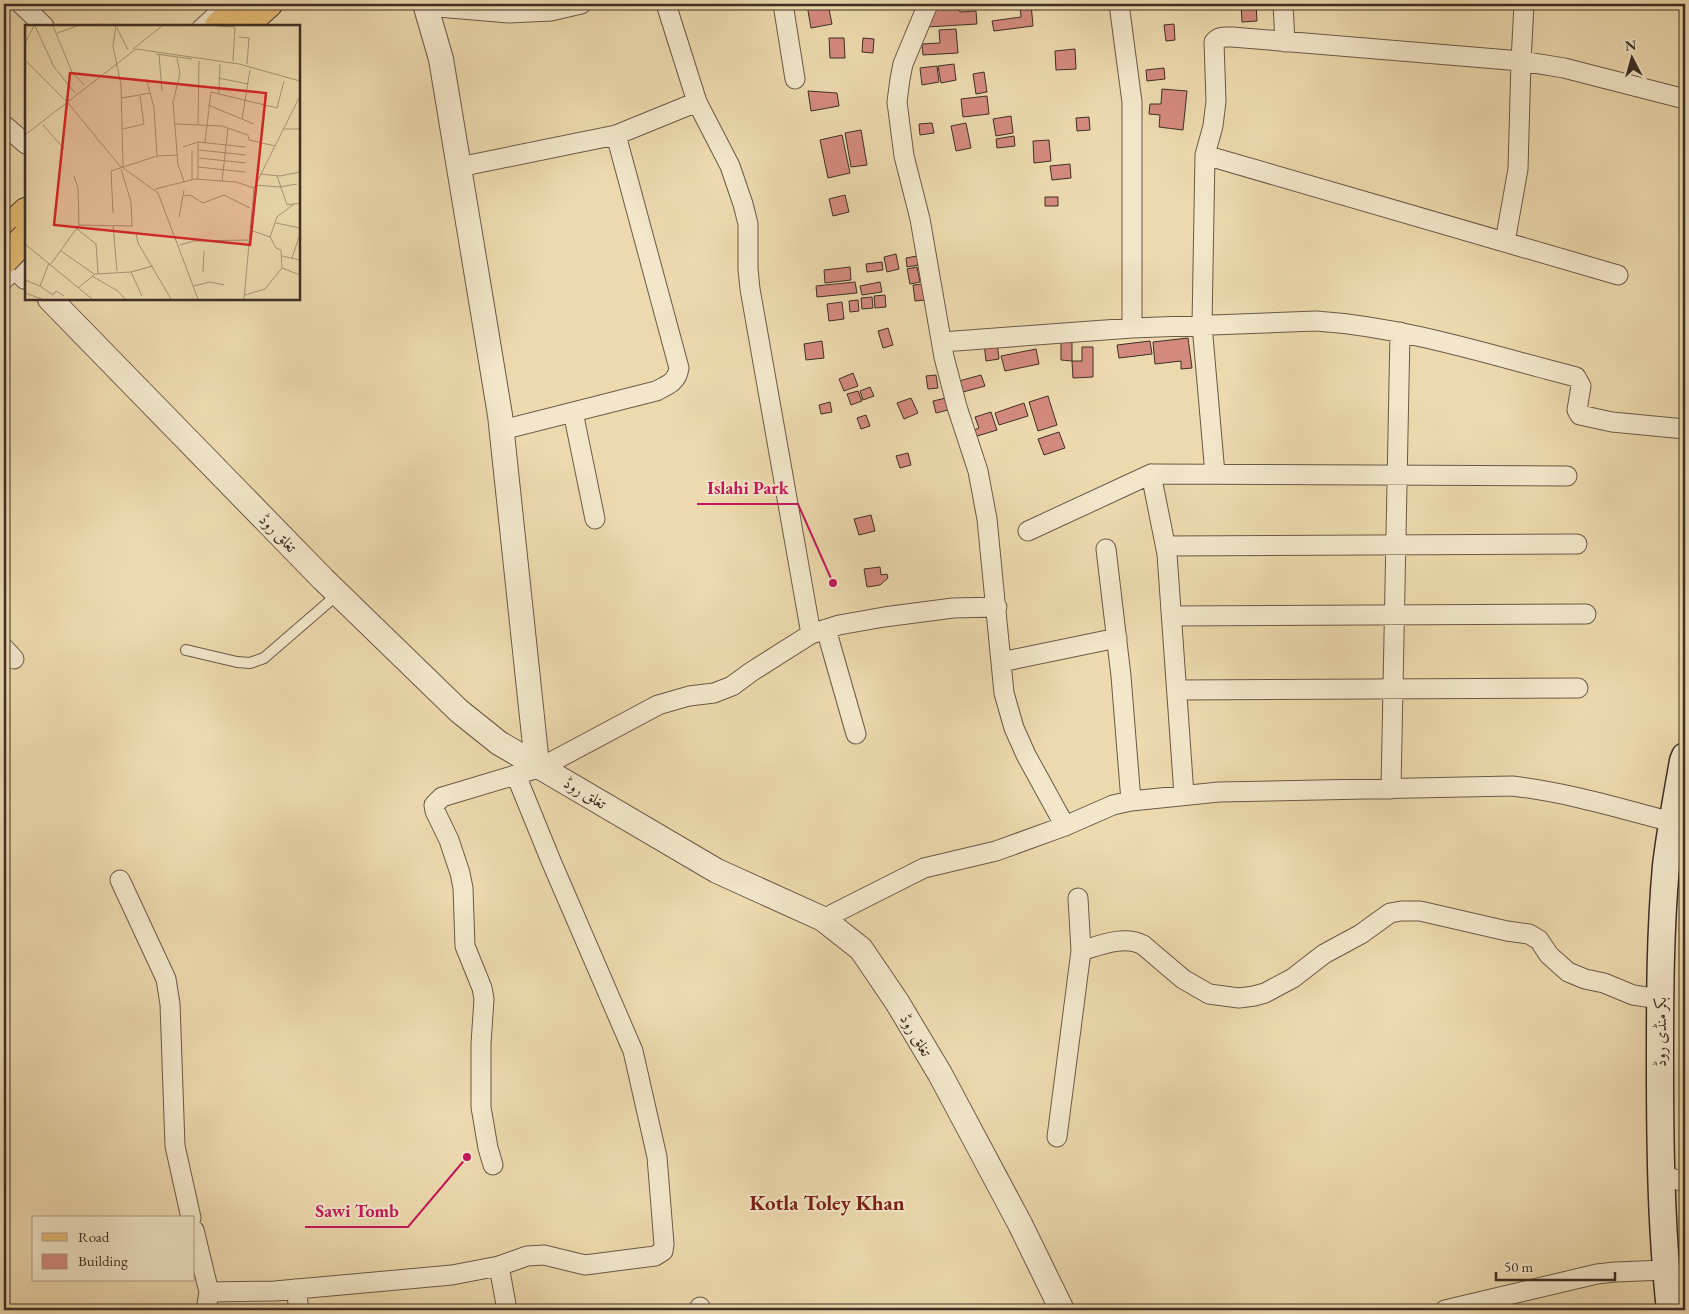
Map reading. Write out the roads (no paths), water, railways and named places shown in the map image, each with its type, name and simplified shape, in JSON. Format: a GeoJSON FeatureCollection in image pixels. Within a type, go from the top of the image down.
{"type":"FeatureCollection","features":[{"type":"Feature","properties":{"kind":"main road"},"geometry":{"type":"LineString","coordinates":[[220,25],[242,4]]}},
{"type":"Feature","properties":{"kind":"main road"},"geometry":{"type":"LineString","coordinates":[[244,25],[268,4]]}},
{"type":"Feature","properties":{"kind":"main road"},"geometry":{"type":"LineString","coordinates":[[12,263],[25,216]]}},
{"type":"Feature","properties":{"kind":"main road"},"geometry":{"type":"LineString","coordinates":[[12,263],[25,239]]}},
{"type":"Feature","properties":{"kind":"main road","name":"بکر منڈی روڈ"},"geometry":{"type":"LineString","coordinates":[[1670,1310],[1660,1175],[1660,999],[1666,875],[1672,822],[1681,795],[1685,756]]}},
{"type":"Feature","properties":{"kind":"street"},"geometry":{"type":"LineString","coordinates":[[21,4],[43,25]]}},
{"type":"Feature","properties":{"kind":"street"},"geometry":{"type":"LineString","coordinates":[[195,1235],[208,1301],[296,1289],[452,1275],[499,1266],[527,1256],[544,1255],[585,1265],[595,1265],[655,1256],[663,1251],[657,1158],[633,1051],[551,861],[532,769],[502,430],[441,59],[425,5],[509,13],[551,11],[581,4]]}},
{"type":"Feature","properties":{"kind":"street"},"geometry":{"type":"LineString","coordinates":[[666,4],[697,102],[730,166],[748,224],[750,289],[819,632],[856,734]]}},
{"type":"Feature","properties":{"kind":"street"},"geometry":{"type":"LineString","coordinates":[[783,4],[795,79]]}},
{"type":"Feature","properties":{"kind":"street"},"geometry":{"type":"LineString","coordinates":[[928,4],[903,64],[897,102],[904,156],[920,218],[942,342],[957,407],[978,471],[987,519],[1004,693],[1014,728],[1026,755],[1066,826]]}},
{"type":"Feature","properties":{"kind":"street"},"geometry":{"type":"LineString","coordinates":[[1119,4],[1132,102],[1132,328]]}},
{"type":"Feature","properties":{"kind":"street"},"geometry":{"type":"LineString","coordinates":[[1283,4],[1285,42]]}},
{"type":"Feature","properties":{"kind":"street"},"geometry":{"type":"LineString","coordinates":[[1505,242],[1518,169],[1524,4]]}},
{"type":"Feature","properties":{"kind":"street"},"geometry":{"type":"LineString","coordinates":[[1215,474],[1202,325],[1205,155],[1213,126],[1216,101],[1214,42],[1217,38],[1521,60],[1564,68],[1685,99]]}},
{"type":"Feature","properties":{"kind":"street"},"geometry":{"type":"LineString","coordinates":[[459,167],[616,135],[697,102]]}},
{"type":"Feature","properties":{"kind":"street"},"geometry":{"type":"LineString","coordinates":[[4,124],[25,143]]}},
{"type":"Feature","properties":{"kind":"street"},"geometry":{"type":"LineString","coordinates":[[502,430],[656,391],[676,380],[678,375],[679,368],[616,135]]}},
{"type":"Feature","properties":{"kind":"street"},"geometry":{"type":"LineString","coordinates":[[1205,155],[1618,275]]}},
{"type":"Feature","properties":{"kind":"street","name":"تغلق روڈ"},"geometry":{"type":"LineString","coordinates":[[51,300],[338,594],[459,711],[532,769],[717,871],[824,919],[860,949],[897,1002],[940,1074],[1020,1224],[1062,1310]]}},
{"type":"Feature","properties":{"kind":"street"},"geometry":{"type":"LineString","coordinates":[[942,342],[1132,328],[1316,321],[1341,323],[1400,332],[1576,377],[1581,386],[1577,410],[1580,415],[1612,422],[1685,429]]}},
{"type":"Feature","properties":{"kind":"street"},"geometry":{"type":"LineString","coordinates":[[1392,789],[1400,332]]}},
{"type":"Feature","properties":{"kind":"street"},"geometry":{"type":"LineString","coordinates":[[573,412],[595,519]]}},
{"type":"Feature","properties":{"kind":"street"},"geometry":{"type":"LineString","coordinates":[[1151,474],[1166,546],[1178,690],[1184,795]]}},
{"type":"Feature","properties":{"kind":"street"},"geometry":{"type":"LineString","coordinates":[[1028,532],[1151,474],[1567,476]]}},
{"type":"Feature","properties":{"kind":"street"},"geometry":{"type":"LineString","coordinates":[[1166,546],[1577,544]]}},
{"type":"Feature","properties":{"kind":"street"},"geometry":{"type":"LineString","coordinates":[[1106,549],[1117,638],[1131,801]]}},
{"type":"Feature","properties":{"kind":"street"},"geometry":{"type":"LineString","coordinates":[[493,1165],[481,1107],[481,1044],[484,999],[482,988],[465,946],[463,888],[460,873],[449,840],[434,805],[442,798],[532,769],[658,705],[689,696],[714,693],[732,686],[767,662],[819,632],[839,625],[953,608],[997,608]]}},
{"type":"Feature","properties":{"kind":"street"},"geometry":{"type":"LineString","coordinates":[[1172,616],[1586,614]]}},
{"type":"Feature","properties":{"kind":"street"},"geometry":{"type":"LineString","coordinates":[[1002,662],[1117,638]]}},
{"type":"Feature","properties":{"kind":"street"},"geometry":{"type":"LineString","coordinates":[[1178,690],[1578,688]]}},
{"type":"Feature","properties":{"kind":"street"},"geometry":{"type":"LineString","coordinates":[[824,919],[924,868],[996,851],[1066,826],[1113,805],[1131,801],[1219,792],[1512,786],[1539,789],[1672,822]]}},
{"type":"Feature","properties":{"kind":"street"},"geometry":{"type":"LineString","coordinates":[[120,880],[166,979],[170,1004],[175,1146],[191,1216]]}},
{"type":"Feature","properties":{"kind":"street"},"geometry":{"type":"LineString","coordinates":[[1057,1137],[1081,951],[1078,898]]}},
{"type":"Feature","properties":{"kind":"street"},"geometry":{"type":"LineString","coordinates":[[1081,951],[1112,942],[1136,941],[1143,944],[1183,979],[1209,994],[1239,998],[1265,993],[1294,978],[1324,954],[1361,934],[1390,913],[1420,911],[1507,931],[1529,934],[1539,940],[1550,955],[1568,972],[1585,979],[1604,983],[1633,995],[1660,999]]}},
{"type":"Feature","properties":{"kind":"street"},"geometry":{"type":"LineString","coordinates":[[1660,1175],[1685,1182]]}},
{"type":"Feature","properties":{"kind":"street"},"geometry":{"type":"LineString","coordinates":[[499,1266],[507,1310]]}},
{"type":"Feature","properties":{"kind":"street"},"geometry":{"type":"LineString","coordinates":[[1445,1310],[1597,1274],[1666,1270]]}},
{"type":"Feature","properties":{"kind":"street"},"geometry":{"type":"LineString","coordinates":[[296,1289],[299,1310]]}},
{"type":"Feature","properties":{"kind":"lane"},"geometry":{"type":"LineString","coordinates":[[199,25],[222,4]]}},
{"type":"Feature","properties":{"kind":"lane"},"geometry":{"type":"LineString","coordinates":[[186,650],[237,662],[250,663],[264,658],[338,594]]}},
{"type":"Feature","properties":{"kind":"place","name":"Islahi Park"},"geometry":{"type":"Point","coordinates":[833,583]}},
{"type":"Feature","properties":{"kind":"place","name":"Sawi Tomb"},"geometry":{"type":"Point","coordinates":[467,1157]}},
{"type":"Feature","properties":{"kind":"district","name":"Kotla Toley Khan"},"geometry":{"type":"Point","coordinates":[827,1202]}}]}
